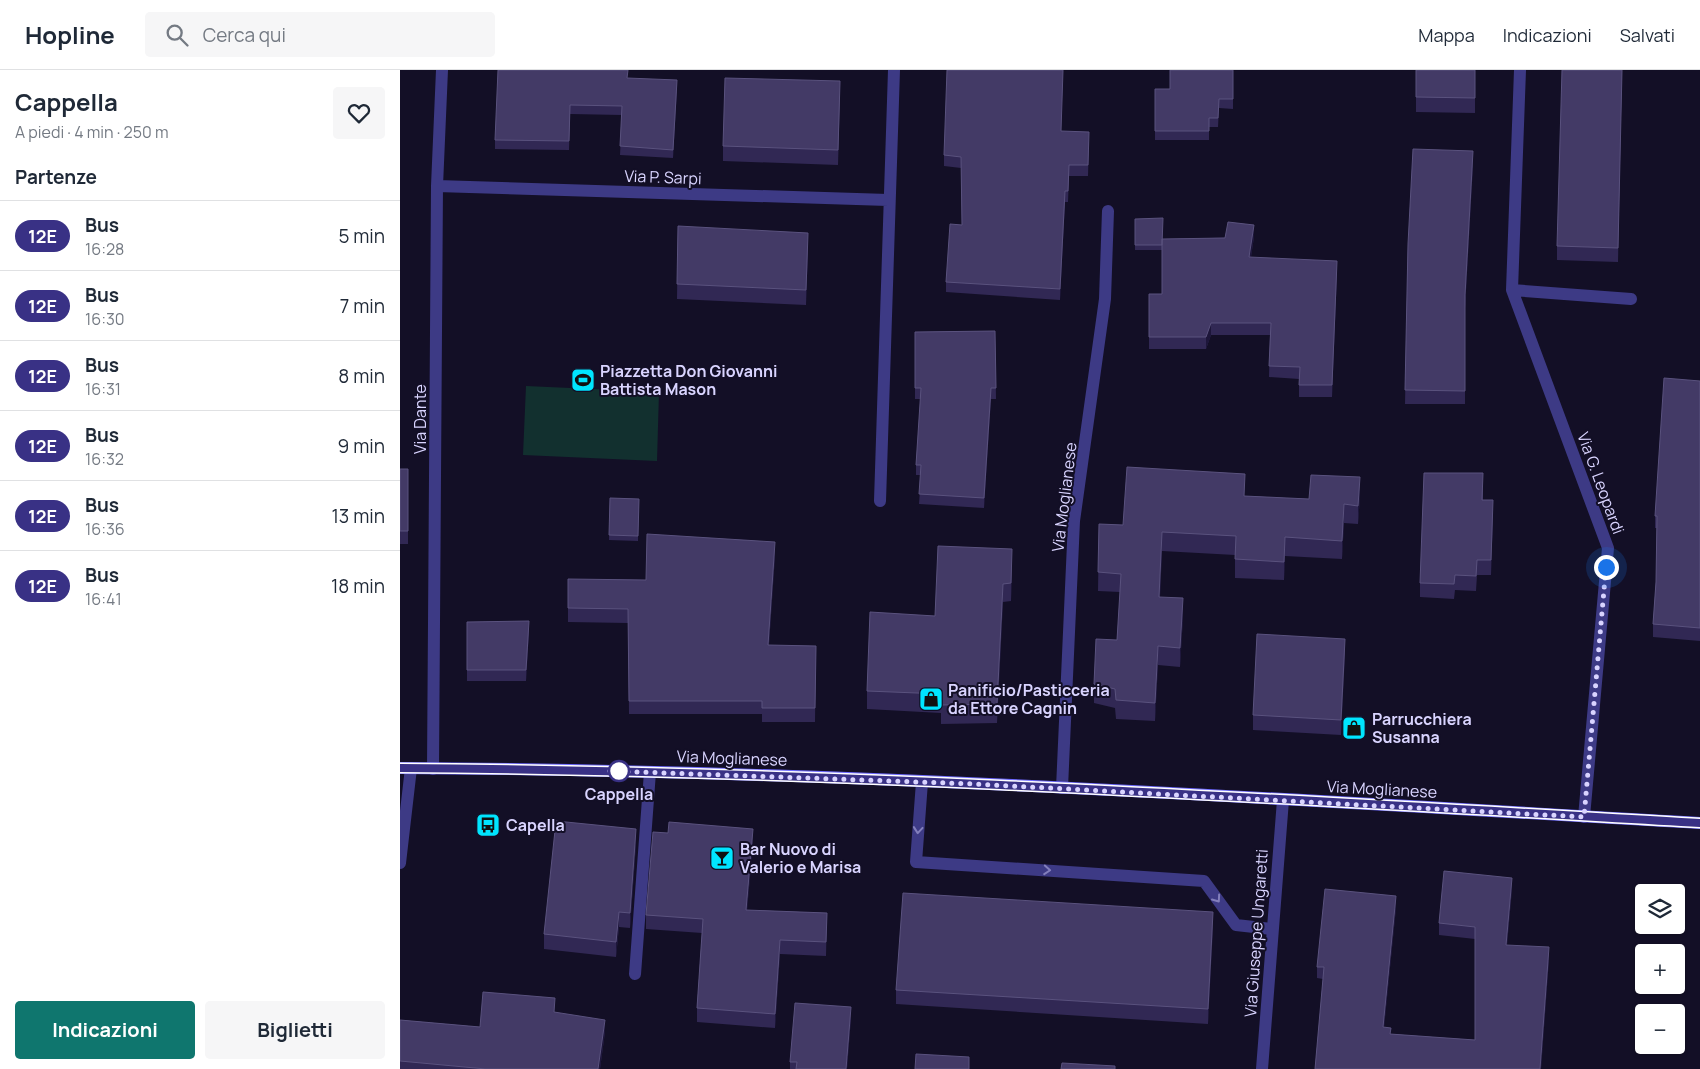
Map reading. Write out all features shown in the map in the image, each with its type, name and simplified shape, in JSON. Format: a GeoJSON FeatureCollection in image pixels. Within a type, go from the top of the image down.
{"type":"FeatureCollection","features":[{"type":"Feature","properties":{"kind":"main road","name":"Via Moglianese"},"geometry":{"type":"LineString","coordinates":[[406,768],[650,772],[922,782],[1700,823]]}},
{"type":"Feature","properties":{"kind":"street","name":"Via Dante"},"geometry":{"type":"LineString","coordinates":[[433,768],[437,186],[442,70]]}},
{"type":"Feature","properties":{"kind":"street"},"geometry":{"type":"LineString","coordinates":[[880,501],[888,200],[894,70]]}},
{"type":"Feature","properties":{"kind":"street","name":"Via G. Leopardi"},"geometry":{"type":"LineString","coordinates":[[1520,70],[1512,290],[1608,548],[1584,817]]}},
{"type":"Feature","properties":{"kind":"street","name":"Via P. Sarpi"},"geometry":{"type":"LineString","coordinates":[[437,186],[888,200]]}},
{"type":"Feature","properties":{"kind":"street","name":"Via Moglianese"},"geometry":{"type":"LineString","coordinates":[[1062,788],[1074,521],[1105,299],[1108,210]]}},
{"type":"Feature","properties":{"kind":"street"},"geometry":{"type":"LineString","coordinates":[[1512,290],[1631,299]]}},
{"type":"Feature","properties":{"kind":"street"},"geometry":{"type":"LineString","coordinates":[[400,863],[406,768]]}},
{"type":"Feature","properties":{"kind":"street"},"geometry":{"type":"LineString","coordinates":[[635,974],[650,772]]}},
{"type":"Feature","properties":{"kind":"street"},"geometry":{"type":"LineString","coordinates":[[922,782],[916,862],[1204,881],[1236,925],[1272,929]]}},
{"type":"Feature","properties":{"kind":"street","name":"Via Giuseppe Ungaretti"},"geometry":{"type":"LineString","coordinates":[[1262,1069],[1283,800]]}},
{"type":"Feature","properties":{"kind":"green space"},"geometry":{"type":"Polygon","coordinates":[[[526,386],[659,392],[657,461],[523,455],[526,386]]]}},
{"type":"Feature","properties":{"kind":"building"},"geometry":{"type":"Polygon","coordinates":[[[498,70],[628,70],[627,78],[677,80],[673,150],[620,146],[622,106],[570,105],[569,141],[495,140],[498,70]]]}},
{"type":"Feature","properties":{"kind":"building"},"geometry":{"type":"Polygon","coordinates":[[[947,70],[1063,70],[1061,131],[1089,132],[1088,165],[1069,165],[1068,191],[1065,191],[1060,289],[946,282],[950,224],[962,225],[961,157],[944,155],[947,70]]]}},
{"type":"Feature","properties":{"kind":"building"},"geometry":{"type":"Polygon","coordinates":[[[1170,70],[1233,70],[1233,99],[1219,99],[1218,118],[1209,118],[1209,131],[1155,131],[1155,89],[1170,89],[1170,70]]]}},
{"type":"Feature","properties":{"kind":"building"},"geometry":{"type":"Polygon","coordinates":[[[1416,70],[1475,70],[1475,98],[1416,97],[1416,70]]]}},
{"type":"Feature","properties":{"kind":"building"},"geometry":{"type":"Polygon","coordinates":[[[1562,70],[1622,70],[1618,248],[1557,246],[1562,70]]]}},
{"type":"Feature","properties":{"kind":"building"},"geometry":{"type":"Polygon","coordinates":[[[725,78],[840,81],[838,150],[723,146],[725,78]]]}},
{"type":"Feature","properties":{"kind":"building"},"geometry":{"type":"Polygon","coordinates":[[[1413,149],[1473,151],[1465,295],[1465,391],[1405,390],[1408,244],[1413,149]]]}},
{"type":"Feature","properties":{"kind":"building"},"geometry":{"type":"Polygon","coordinates":[[[1163,218],[1162,245],[1135,245],[1135,219],[1163,218]]]}},
{"type":"Feature","properties":{"kind":"building"},"geometry":{"type":"Polygon","coordinates":[[[1228,222],[1254,225],[1249,257],[1337,261],[1332,385],[1299,385],[1300,367],[1269,366],[1271,323],[1211,323],[1206,337],[1149,337],[1149,294],[1162,294],[1162,239],[1225,238],[1228,222]]]}},
{"type":"Feature","properties":{"kind":"building"},"geometry":{"type":"Polygon","coordinates":[[[678,226],[808,233],[806,290],[677,284],[678,226]]]}},
{"type":"Feature","properties":{"kind":"building"},"geometry":{"type":"Polygon","coordinates":[[[995,331],[996,388],[991,388],[984,498],[919,494],[921,465],[916,465],[921,388],[915,388],[915,332],[995,331]]]}},
{"type":"Feature","properties":{"kind":"building"},"geometry":{"type":"Polygon","coordinates":[[[1664,378],[1700,381],[1700,628],[1653,624],[1656,582],[1657,516],[1655,516],[1664,378]]]}},
{"type":"Feature","properties":{"kind":"building"},"geometry":{"type":"Polygon","coordinates":[[[1127,467],[1245,474],[1244,496],[1309,499],[1311,475],[1360,477],[1358,506],[1344,504],[1342,541],[1285,537],[1284,562],[1235,559],[1236,536],[1162,532],[1159,597],[1183,598],[1180,648],[1158,646],[1155,703],[1116,700],[1115,689],[1094,684],[1096,639],[1117,640],[1121,574],[1098,572],[1099,524],[1123,525],[1127,467]]]}},
{"type":"Feature","properties":{"kind":"building"},"geometry":{"type":"Polygon","coordinates":[[[400,469],[408,469],[408,531],[400,531],[400,469]]]}},
{"type":"Feature","properties":{"kind":"building"},"geometry":{"type":"Polygon","coordinates":[[[1424,473],[1483,473],[1482,500],[1493,500],[1491,560],[1477,560],[1476,576],[1455,575],[1454,584],[1420,583],[1424,473]]]}},
{"type":"Feature","properties":{"kind":"building"},"geometry":{"type":"Polygon","coordinates":[[[610,498],[639,499],[638,536],[609,535],[610,498]]]}},
{"type":"Feature","properties":{"kind":"building"},"geometry":{"type":"Polygon","coordinates":[[[647,534],[775,542],[768,645],[816,646],[815,708],[762,708],[762,701],[629,701],[628,609],[568,608],[568,579],[646,580],[647,534]]]}},
{"type":"Feature","properties":{"kind":"building"},"geometry":{"type":"Polygon","coordinates":[[[938,546],[1012,549],[1011,583],[1003,584],[997,704],[941,705],[942,694],[867,691],[870,612],[935,616],[938,546]]]}},
{"type":"Feature","properties":{"kind":"building"},"geometry":{"type":"Polygon","coordinates":[[[529,621],[526,670],[467,670],[467,622],[529,621]]]}},
{"type":"Feature","properties":{"kind":"building"},"geometry":{"type":"Polygon","coordinates":[[[1257,634],[1345,639],[1341,720],[1253,715],[1257,634]]]}},
{"type":"Feature","properties":{"kind":"building"},"geometry":{"type":"Polygon","coordinates":[[[556,821],[636,829],[630,913],[619,912],[616,942],[544,934],[556,821]]]}},
{"type":"Feature","properties":{"kind":"building"},"geometry":{"type":"Polygon","coordinates":[[[669,822],[753,829],[746,910],[827,913],[826,942],[780,940],[775,1014],[697,1008],[703,919],[646,915],[653,832],[668,833],[669,822]]]}},
{"type":"Feature","properties":{"kind":"building"},"geometry":{"type":"Polygon","coordinates":[[[1444,871],[1512,878],[1506,945],[1549,947],[1540,1069],[1315,1069],[1324,967],[1317,967],[1325,889],[1396,896],[1383,1027],[1391,1028],[1390,1034],[1475,1040],[1475,927],[1439,923],[1444,871]]]}},
{"type":"Feature","properties":{"kind":"building"},"geometry":{"type":"Polygon","coordinates":[[[903,893],[1213,912],[1208,1009],[896,990],[903,893]]]}},
{"type":"Feature","properties":{"kind":"building"},"geometry":{"type":"Polygon","coordinates":[[[483,992],[555,998],[554,1012],[605,1020],[598,1069],[486,1069],[400,1061],[400,1020],[480,1027],[483,992]]]}},
{"type":"Feature","properties":{"kind":"building"},"geometry":{"type":"Polygon","coordinates":[[[795,1003],[851,1007],[846,1069],[796,1069],[797,1062],[790,1062],[795,1003]]]}},
{"type":"Feature","properties":{"kind":"building"},"geometry":{"type":"Polygon","coordinates":[[[916,1054],[969,1057],[969,1069],[915,1069],[916,1054]]]}},
{"type":"Feature","properties":{"kind":"building"},"geometry":{"type":"Polygon","coordinates":[[[1062,1063],[1115,1066],[1115,1069],[1061,1069],[1062,1063]]]}},
{"type":"Feature","properties":{"kind":"bus line","name":"12E"},"geometry":{"type":"LineString","coordinates":[[400,768],[792,776],[1700,823]]}},
{"type":"Feature","properties":{"kind":"place","name":"Piazzetta Don Giovanni Battista Mason"},"geometry":{"type":"Point","coordinates":[583,380]}},
{"type":"Feature","properties":{"kind":"place","name":"Panificio/Pasticceria da Ettore Cagnin"},"geometry":{"type":"Point","coordinates":[931,699]}},
{"type":"Feature","properties":{"kind":"place","name":"Parrucchiera Susanna"},"geometry":{"type":"Point","coordinates":[1354,728]}},
{"type":"Feature","properties":{"kind":"place","name":"Cappella"},"geometry":{"type":"Point","coordinates":[619,771]}},
{"type":"Feature","properties":{"kind":"place","name":"Capella"},"geometry":{"type":"Point","coordinates":[488,825]}},
{"type":"Feature","properties":{"kind":"place","name":"Bar Nuovo di Valerio e Marisa"},"geometry":{"type":"Point","coordinates":[722,858]}},
{"type":"Feature","properties":{"kind":"route"},"geometry":{"type":"LineString","coordinates":[[619,771],[610,771],[975,784],[1584,817],[1606,567]]}}]}
